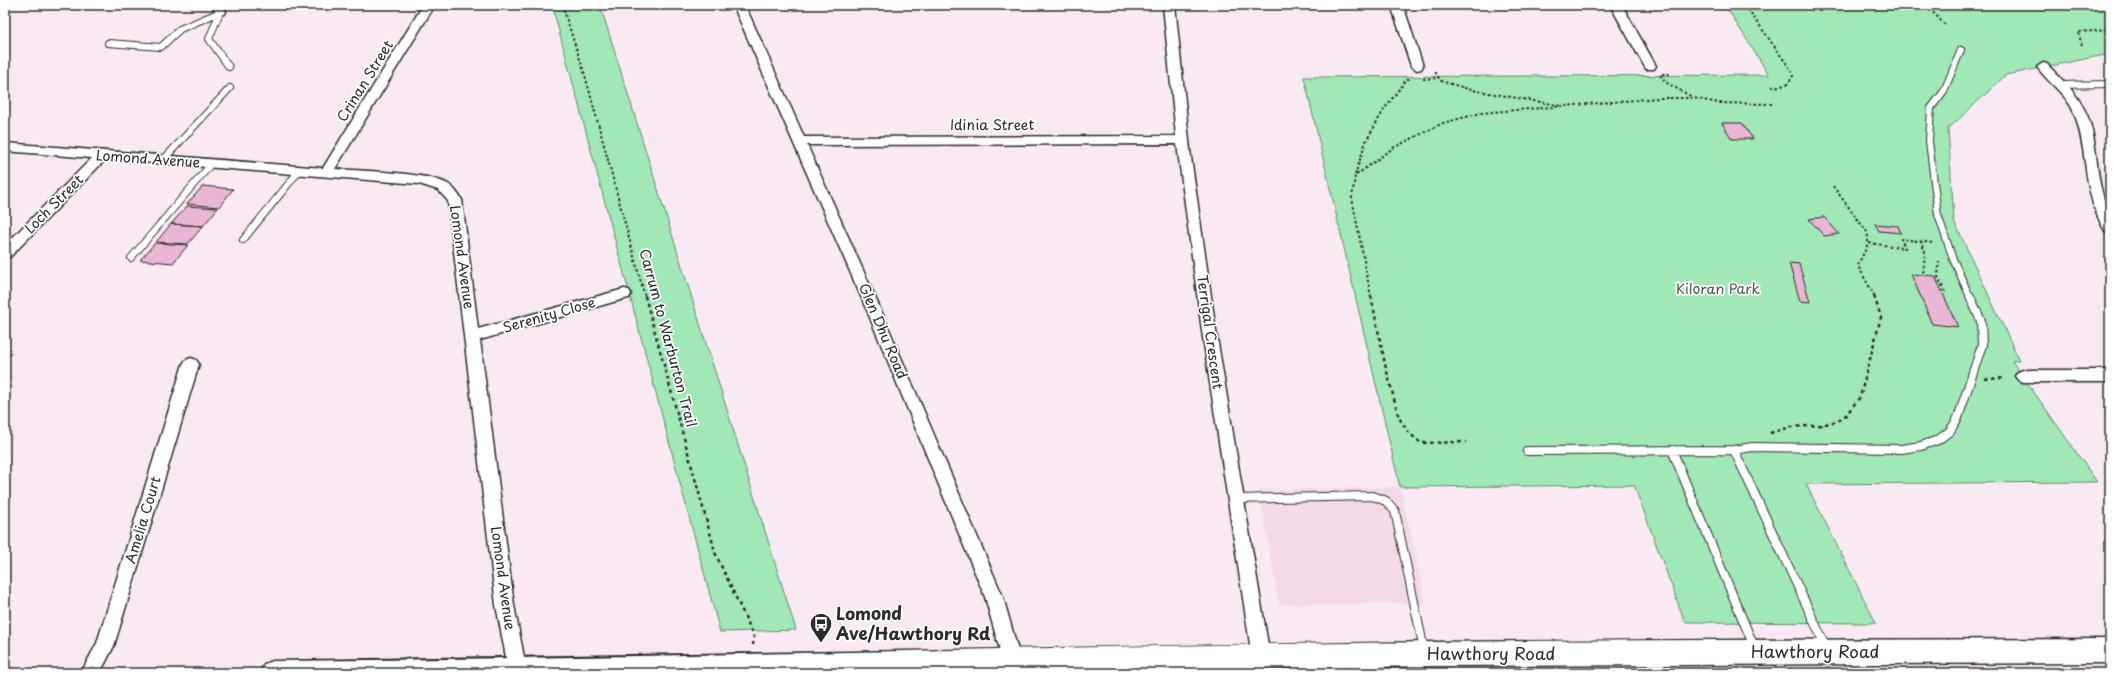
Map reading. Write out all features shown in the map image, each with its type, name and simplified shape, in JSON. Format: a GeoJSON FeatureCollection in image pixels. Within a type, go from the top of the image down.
{"type":"FeatureCollection","features":[{"type":"Feature","properties":{"kind":"main road","name":"Hawthory Road"},"geometry":{"type":"LineString","coordinates":[[273,673],[518,672],[752,665],[1425,654],[2110,651]]}},
{"type":"Feature","properties":{"kind":"street","name":"Crinan Street"},"geometry":{"type":"LineString","coordinates":[[326,174],[430,5]]}},
{"type":"Feature","properties":{"kind":"street","name":"Glen Dhu Road"},"geometry":{"type":"LineString","coordinates":[[739,5],[873,308],[994,597],[1012,661]]}},
{"type":"Feature","properties":{"kind":"street","name":"Terrigal Crescent"},"geometry":{"type":"LineString","coordinates":[[1169,5],[1183,140],[1209,331],[1261,657]]}},
{"type":"Feature","properties":{"kind":"street"},"geometry":{"type":"LineString","coordinates":[[1397,5],[1417,66]]}},
{"type":"Feature","properties":{"kind":"street"},"geometry":{"type":"LineString","coordinates":[[1616,5],[1650,66]]}},
{"type":"Feature","properties":{"kind":"street"},"geometry":{"type":"LineString","coordinates":[[2042,67],[2060,85],[2075,104],[2080,115],[2096,198],[2110,228]]}},
{"type":"Feature","properties":{"kind":"street","name":"Idinia Street"},"geometry":{"type":"LineString","coordinates":[[800,141],[1183,140]]}},
{"type":"Feature","properties":{"kind":"street","name":"Lomond Avenue"},"geometry":{"type":"LineString","coordinates":[[5,147],[326,174],[419,180],[443,187],[455,200],[473,336],[505,605],[518,672]]}},
{"type":"Feature","properties":{"kind":"street","name":"Loch Street"},"geometry":{"type":"LineString","coordinates":[[5,253],[103,155]]}},
{"type":"Feature","properties":{"kind":"street","name":"Serenity Close"},"geometry":{"type":"LineString","coordinates":[[473,336],[624,294]]}},
{"type":"Feature","properties":{"kind":"street","name":"Amelia Court"},"geometry":{"type":"LineString","coordinates":[[90,673],[105,646],[191,364]]}},
{"type":"Feature","properties":{"kind":"street"},"geometry":{"type":"LineString","coordinates":[[2023,376],[2110,376]]}},
{"type":"Feature","properties":{"kind":"lane"},"geometry":{"type":"LineString","coordinates":[[108,43],[161,47],[180,29],[219,9]]}},
{"type":"Feature","properties":{"kind":"lane"},"geometry":{"type":"LineString","coordinates":[[219,9],[209,39],[229,68]]}},
{"type":"Feature","properties":{"kind":"lane"},"geometry":{"type":"LineString","coordinates":[[1527,451],[1734,450],[1752,446],[1869,449],[1921,446],[1938,440],[1950,431],[1958,418],[1982,345],[1981,321],[1953,259],[1938,215],[1929,141],[1932,108],[1944,91],[1961,50]]}},
{"type":"Feature","properties":{"kind":"lane"},"geometry":{"type":"LineString","coordinates":[[2060,85],[2110,84]]}},
{"type":"Feature","properties":{"kind":"lane"},"geometry":{"type":"LineString","coordinates":[[163,160],[230,88]]}},
{"type":"Feature","properties":{"kind":"lane"},"geometry":{"type":"LineString","coordinates":[[131,258],[212,164]]}},
{"type":"Feature","properties":{"kind":"lane"},"geometry":{"type":"LineString","coordinates":[[242,240],[299,171]]}},
{"type":"Feature","properties":{"kind":"lane"},"geometry":{"type":"LineString","coordinates":[[1672,450],[1756,652]]}},
{"type":"Feature","properties":{"kind":"lane"},"geometry":{"type":"LineString","coordinates":[[1734,450],[1828,652]]}},
{"type":"Feature","properties":{"kind":"lane"},"geometry":{"type":"LineString","coordinates":[[1235,499],[1373,496],[1382,498],[1390,503],[1395,511],[1425,654]]}},
{"type":"Feature","properties":{"kind":"path","name":"Carrum to Warburton Trail"},"geometry":{"type":"LineString","coordinates":[[562,5],[585,75],[716,555],[754,636],[752,665]]}},
{"type":"Feature","properties":{"kind":"path"},"geometry":{"type":"LineString","coordinates":[[1746,5],[1791,70],[1793,76],[1787,85],[1772,87]]}},
{"type":"Feature","properties":{"kind":"path"},"geometry":{"type":"LineString","coordinates":[[1926,5],[1946,26]]}},
{"type":"Feature","properties":{"kind":"path"},"geometry":{"type":"LineString","coordinates":[[2082,45],[2078,32],[2110,30]]}},
{"type":"Feature","properties":{"kind":"path"},"geometry":{"type":"LineString","coordinates":[[1435,72],[1441,81],[1472,90],[1567,107]]}},
{"type":"Feature","properties":{"kind":"path"},"geometry":{"type":"LineString","coordinates":[[1670,74],[1659,74],[1667,82],[1693,98]]}},
{"type":"Feature","properties":{"kind":"path"},"geometry":{"type":"LineString","coordinates":[[1407,79],[1385,108],[1366,141],[1355,176],[1352,198],[1355,220],[1385,364],[1399,418],[1409,433],[1421,443],[1466,442]]}},
{"type":"Feature","properties":{"kind":"path"},"geometry":{"type":"LineString","coordinates":[[1355,176],[1394,148],[1443,123],[1481,113],[1567,107],[1659,98],[1693,98],[1719,103],[1773,104]]}},
{"type":"Feature","properties":{"kind":"path"},"geometry":{"type":"LineString","coordinates":[[1752,446],[1760,437],[1776,431],[1791,427],[1822,425],[1843,418],[1860,397],[1881,316],[1874,295],[1858,266],[1859,259],[1869,246],[1869,237],[1865,228],[1841,199],[1833,186]]}},
{"type":"Feature","properties":{"kind":"path"},"geometry":{"type":"LineString","coordinates":[[1869,243],[1905,248],[1901,239],[1935,243]]}},
{"type":"Feature","properties":{"kind":"path"},"geometry":{"type":"LineString","coordinates":[[1921,241],[1925,252],[1923,275]]}},
{"type":"Feature","properties":{"kind":"path"},"geometry":{"type":"LineString","coordinates":[[1939,254],[1938,277],[1945,292]]}},
{"type":"Feature","properties":{"kind":"path"},"geometry":{"type":"LineString","coordinates":[[1971,380],[2023,376]]}},
{"type":"Feature","properties":{"kind":"shaded area"},"geometry":{"type":"Polygon","coordinates":[[[1400,487],[1426,603],[1279,605],[1259,490],[1400,487]]]}},
{"type":"Feature","properties":{"kind":"green space"},"geometry":{"type":"Polygon","coordinates":[[[552,5],[600,5],[796,630],[720,632],[552,5]]]}},
{"type":"Feature","properties":{"kind":"green space","name":"Kiloran Park"},"geometry":{"type":"Polygon","coordinates":[[[1725,5],[2110,5],[2110,54],[2006,75],[1948,129],[1954,221],[2019,360],[2012,361],[2097,482],[1806,484],[1876,623],[1685,622],[1634,485],[1400,487],[1304,77],[1769,75],[1725,5]]]}},
{"type":"Feature","properties":{"kind":"building"},"geometry":{"type":"Polygon","coordinates":[[[1722,123],[1742,123],[1753,139],[1732,139],[1722,123]]]}},
{"type":"Feature","properties":{"kind":"building"},"geometry":{"type":"Polygon","coordinates":[[[203,186],[233,189],[219,207],[187,204],[203,186]]]}},
{"type":"Feature","properties":{"kind":"building"},"geometry":{"type":"Polygon","coordinates":[[[187,206],[218,208],[203,226],[171,224],[187,206]]]}},
{"type":"Feature","properties":{"kind":"building"},"geometry":{"type":"Polygon","coordinates":[[[1824,217],[1839,234],[1824,236],[1809,219],[1824,217]]]}},
{"type":"Feature","properties":{"kind":"building"},"geometry":{"type":"Polygon","coordinates":[[[171,224],[203,226],[188,244],[156,242],[171,224]]]}},
{"type":"Feature","properties":{"kind":"building"},"geometry":{"type":"Polygon","coordinates":[[[1875,224],[1898,226],[1901,233],[1879,231],[1875,224]]]}},
{"type":"Feature","properties":{"kind":"building"},"geometry":{"type":"Polygon","coordinates":[[[155,243],[188,245],[173,263],[140,260],[155,243]]]}},
{"type":"Feature","properties":{"kind":"building"},"geometry":{"type":"Polygon","coordinates":[[[1789,263],[1799,264],[1810,302],[1800,301],[1789,263]]]}},
{"type":"Feature","properties":{"kind":"building"},"geometry":{"type":"Polygon","coordinates":[[[1911,274],[1935,276],[1958,327],[1932,324],[1911,274]]]}},
{"type":"Feature","properties":{"kind":"place","name":"Lomond Ave/Hawthory Rd"},"geometry":{"type":"Point","coordinates":[821,644]}}]}
